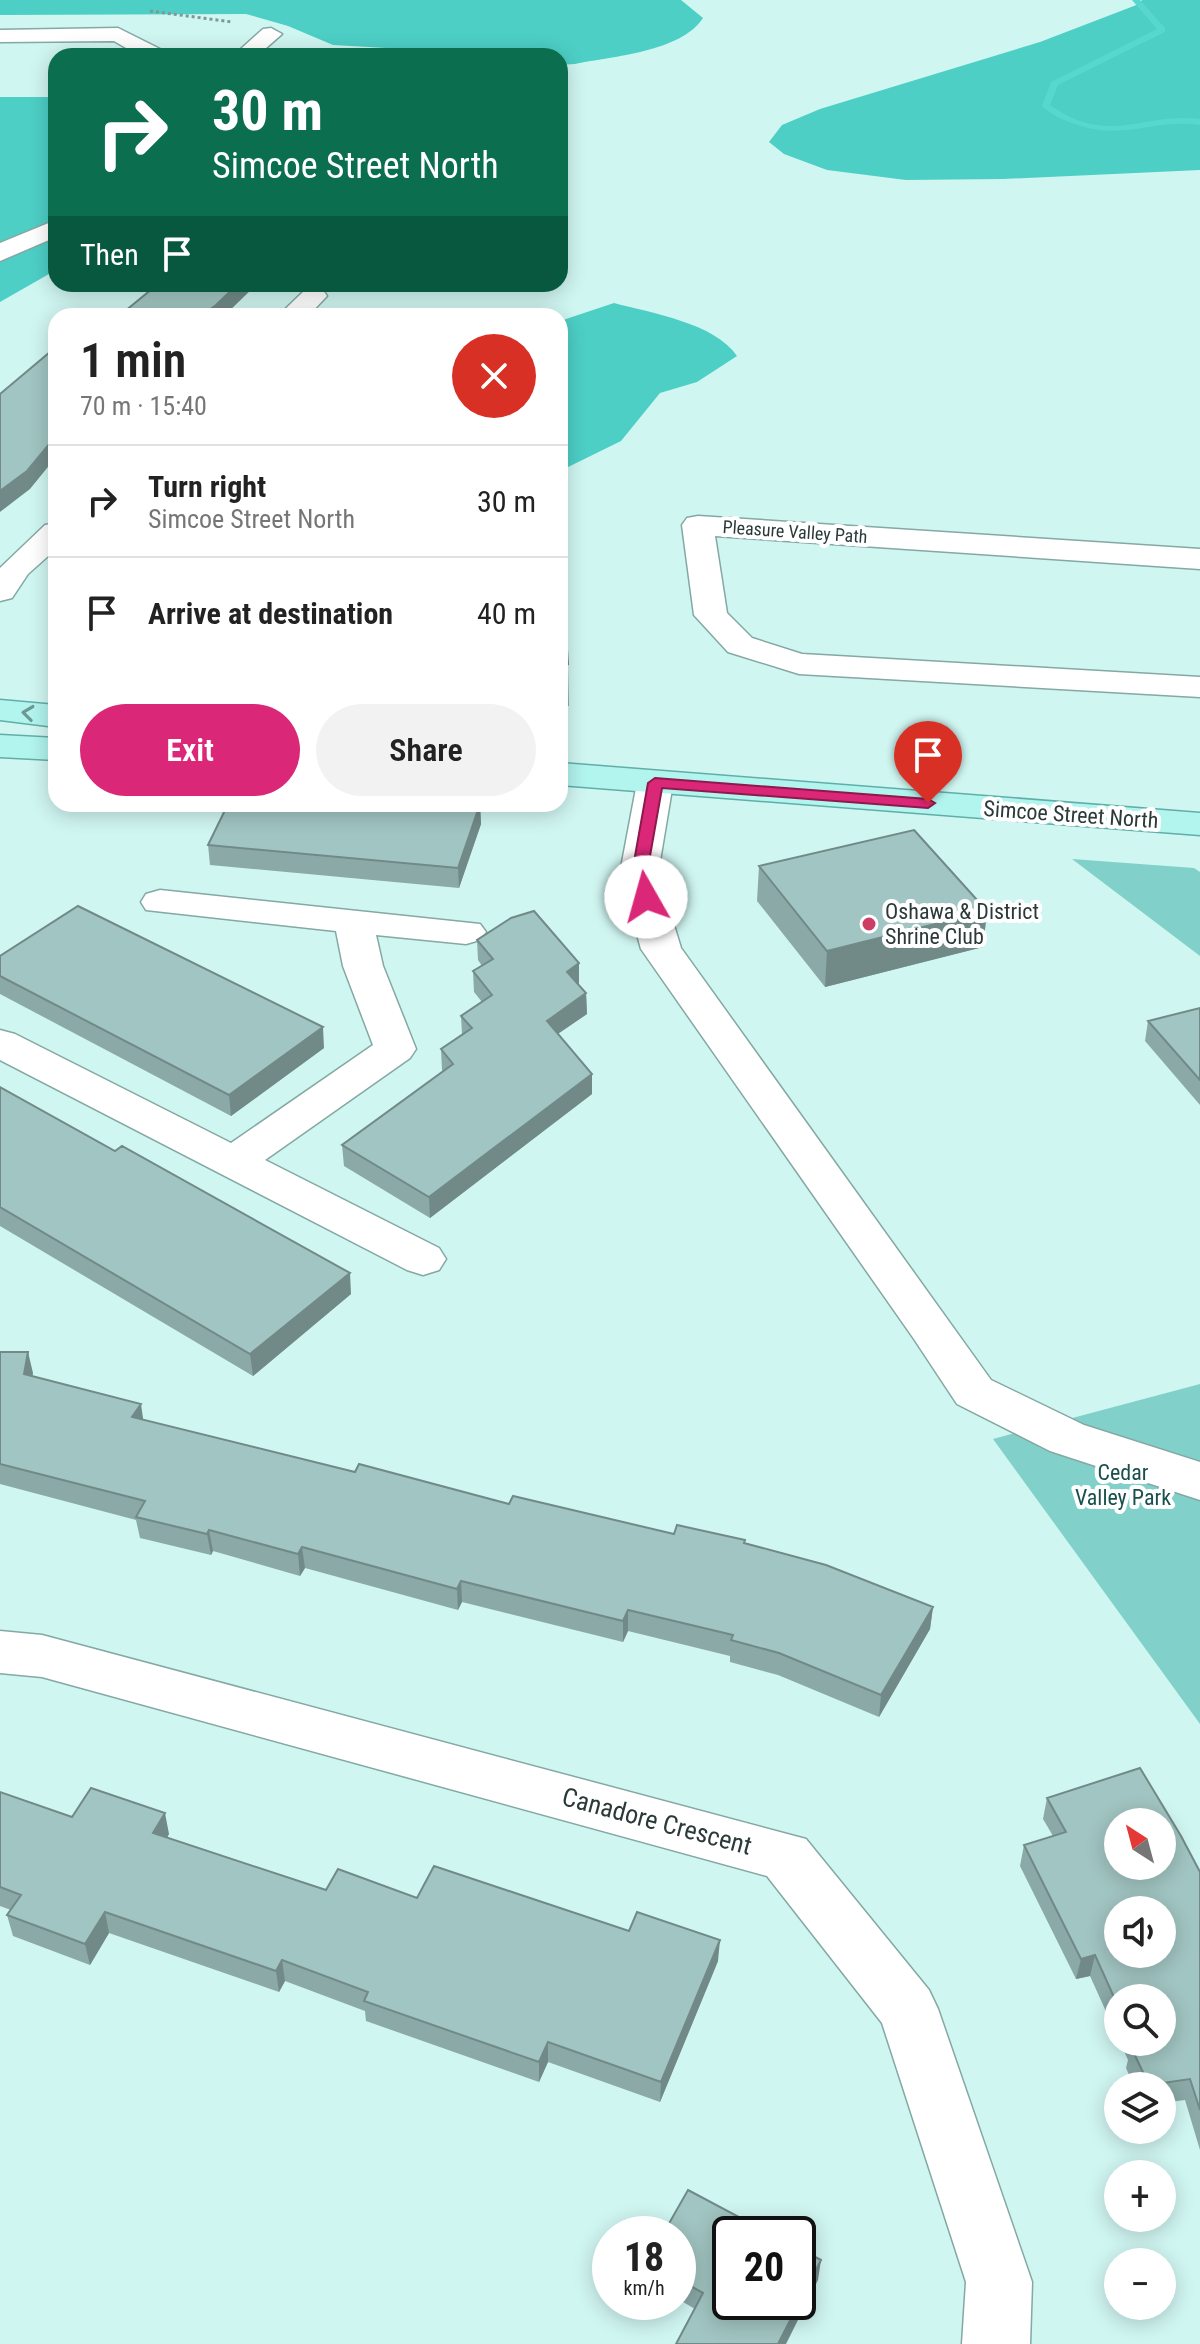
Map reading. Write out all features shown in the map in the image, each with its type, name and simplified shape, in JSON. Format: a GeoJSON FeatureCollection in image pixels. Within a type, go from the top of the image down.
{"type":"FeatureCollection","features":[{"type":"Feature","properties":{"kind":"main road"},"geometry":{"type":"LineString","coordinates":[[0,710],[48,715]]}},
{"type":"Feature","properties":{"kind":"main road"},"geometry":{"type":"LineString","coordinates":[[0,746],[48,749]]}},
{"type":"Feature","properties":{"kind":"main road","name":"Simcoe Street North"},"geometry":{"type":"LineString","coordinates":[[568,775],[1200,824]]}},
{"type":"Feature","properties":{"kind":"street"},"geometry":{"type":"LineString","coordinates":[[0,36],[118,34],[142,48]]}},
{"type":"Feature","properties":{"kind":"street"},"geometry":{"type":"LineString","coordinates":[[254,48],[271,34]]}},
{"type":"Feature","properties":{"kind":"street"},"geometry":{"type":"LineString","coordinates":[[0,253],[48,232]]}},
{"type":"Feature","properties":{"kind":"street"},"geometry":{"type":"LineString","coordinates":[[301,308],[314,296]]}},
{"type":"Feature","properties":{"kind":"street","name":"Pleasure Valley Path"},"geometry":{"type":"LineString","coordinates":[[1200,559],[698,525],[711,615],[740,645],[799,664],[1200,687]]}},
{"type":"Feature","properties":{"kind":"street"},"geometry":{"type":"LineString","coordinates":[[0,591],[17,567],[48,539]]}},
{"type":"Feature","properties":{"kind":"street"},"geometry":{"type":"LineString","coordinates":[[655,783],[639,873],[661,949],[922,1314],[974,1392],[1067,1438],[1200,1481]]}},
{"type":"Feature","properties":{"kind":"street"},"geometry":{"type":"LineString","coordinates":[[160,902],[466,932]]}},
{"type":"Feature","properties":{"kind":"street"},"geometry":{"type":"LineString","coordinates":[[233,1162],[395,1049],[363,966],[353,921]]}},
{"type":"Feature","properties":{"kind":"street"},"geometry":{"type":"LineString","coordinates":[[0,1043],[423,1259]]}},
{"type":"Feature","properties":{"kind":"street","name":"Canadore Crescent"},"geometry":{"type":"LineString","coordinates":[[0,1652],[42,1656],[786,1856],[908,2009],[999,2282],[996,2344]]}},
{"type":"Feature","properties":{"kind":"path"},"geometry":{"type":"LineString","coordinates":[[146,10],[242,23],[288,19],[271,34]]}},
{"type":"Feature","properties":{"kind":"green space"},"geometry":{"type":"Polygon","coordinates":[[[1072,859],[1194,868],[1200,872],[1200,956],[1072,859]]]}},
{"type":"Feature","properties":{"kind":"green space","name":"Cedar Valley Park"},"geometry":{"type":"Polygon","coordinates":[[[1200,1384],[1200,1724],[993,1439],[1200,1384]]]}},
{"type":"Feature","properties":{"kind":"shaded area"},"geometry":{"type":"Polygon","coordinates":[[[0,0],[681,0],[703,18],[693,29],[663,45],[568,64],[568,48],[333,45],[288,26],[246,14],[0,15],[0,0]]]}},
{"type":"Feature","properties":{"kind":"shaded area"},"geometry":{"type":"Polygon","coordinates":[[[1142,0],[1200,0],[1200,170],[906,180],[827,170],[784,154],[769,142],[782,125],[820,109],[1040,42],[1139,4],[1142,0]]]}},
{"type":"Feature","properties":{"kind":"shaded area"},"geometry":{"type":"Polygon","coordinates":[[[0,97],[48,97],[48,275],[0,302],[0,97]]]}},
{"type":"Feature","properties":{"kind":"shaded area"},"geometry":{"type":"Polygon","coordinates":[[[614,303],[698,327],[714,335],[737,356],[697,382],[660,393],[621,441],[568,467],[568,318],[614,303]]]}},
{"type":"Feature","properties":{"kind":"building"},"geometry":{"type":"Polygon","coordinates":[[[148,292],[230,292],[212,308],[129,308],[148,292]]]}},
{"type":"Feature","properties":{"kind":"building"},"geometry":{"type":"Polygon","coordinates":[[[48,354],[48,446],[27,471],[0,491],[0,394],[48,354]]]}},
{"type":"Feature","properties":{"kind":"building"},"geometry":{"type":"Polygon","coordinates":[[[224,812],[477,812],[458,868],[208,845],[224,812]]]}},
{"type":"Feature","properties":{"kind":"building"},"geometry":{"type":"Polygon","coordinates":[[[914,830],[987,911],[827,951],[759,866],[914,830]]]}},
{"type":"Feature","properties":{"kind":"building"},"geometry":{"type":"Polygon","coordinates":[[[78,906],[323,1027],[229,1095],[0,976],[0,956],[78,906]]]}},
{"type":"Feature","properties":{"kind":"building"},"geometry":{"type":"Polygon","coordinates":[[[534,911],[579,963],[567,972],[586,993],[547,1021],[592,1074],[429,1197],[342,1145],[453,1064],[441,1049],[472,1028],[461,1016],[492,995],[473,971],[493,959],[477,940],[511,918],[534,911]]]}},
{"type":"Feature","properties":{"kind":"building"},"geometry":{"type":"Polygon","coordinates":[[[1200,1008],[1200,1080],[1148,1021],[1200,1008]]]}},
{"type":"Feature","properties":{"kind":"building"},"geometry":{"type":"Polygon","coordinates":[[[0,1087],[115,1151],[122,1146],[350,1273],[250,1354],[0,1207],[0,1087]]]}},
{"type":"Feature","properties":{"kind":"building"},"geometry":{"type":"Polygon","coordinates":[[[0,1352],[28,1352],[24,1374],[141,1404],[132,1417],[355,1472],[359,1464],[509,1504],[513,1496],[674,1534],[677,1525],[745,1540],[744,1543],[826,1565],[933,1607],[881,1695],[779,1653],[731,1640],[733,1635],[628,1610],[623,1621],[461,1581],[457,1589],[302,1547],[298,1554],[209,1530],[207,1534],[136,1517],[145,1501],[0,1464],[0,1352]]]}},
{"type":"Feature","properties":{"kind":"building"},"geometry":{"type":"Polygon","coordinates":[[[1140,1768],[1164,1808],[1104,1808],[1104,1880],[1176,1880],[1176,1828],[1200,1872],[1200,2110],[1190,2079],[1176,2081],[1176,2072],[1143,2072],[1135,2056],[1176,2056],[1176,1984],[1108,1984],[1095,1955],[1081,1959],[1024,1845],[1066,1832],[1047,1798],[1140,1768]]]}},
{"type":"Feature","properties":{"kind":"building"},"geometry":{"type":"Polygon","coordinates":[[[91,1788],[165,1813],[153,1833],[326,1890],[338,1869],[417,1898],[434,1866],[629,1931],[637,1912],[720,1940],[661,2082],[548,2042],[539,2062],[364,2001],[368,1992],[282,1960],[276,1971],[105,1912],[85,1944],[7,1915],[21,1895],[0,1887],[0,1792],[72,1817],[91,1788]]]}},
{"type":"Feature","properties":{"kind":"building"},"geometry":{"type":"Polygon","coordinates":[[[688,2190],[737,2216],[712,2216],[712,2320],[790,2320],[778,2344],[676,2344],[689,2320],[696,2320],[696,2306],[703,2293],[696,2289],[696,2216],[673,2216],[688,2190]]]}},
{"type":"Feature","properties":{"kind":"waterway"},"geometry":{"type":"LineString","coordinates":[[1136,0],[1162,30],[1054,84],[1046,106],[1067,118],[1104,129],[1122,130],[1176,120],[1200,122]]}},
{"type":"Feature","properties":{"kind":"place","name":"Oshawa & District Shrine Club"},"geometry":{"type":"Point","coordinates":[869,924]}},
{"type":"Feature","properties":{"kind":"route"},"geometry":{"type":"LineString","coordinates":[[646,897],[639,873],[655,783],[928,803]]}}]}
